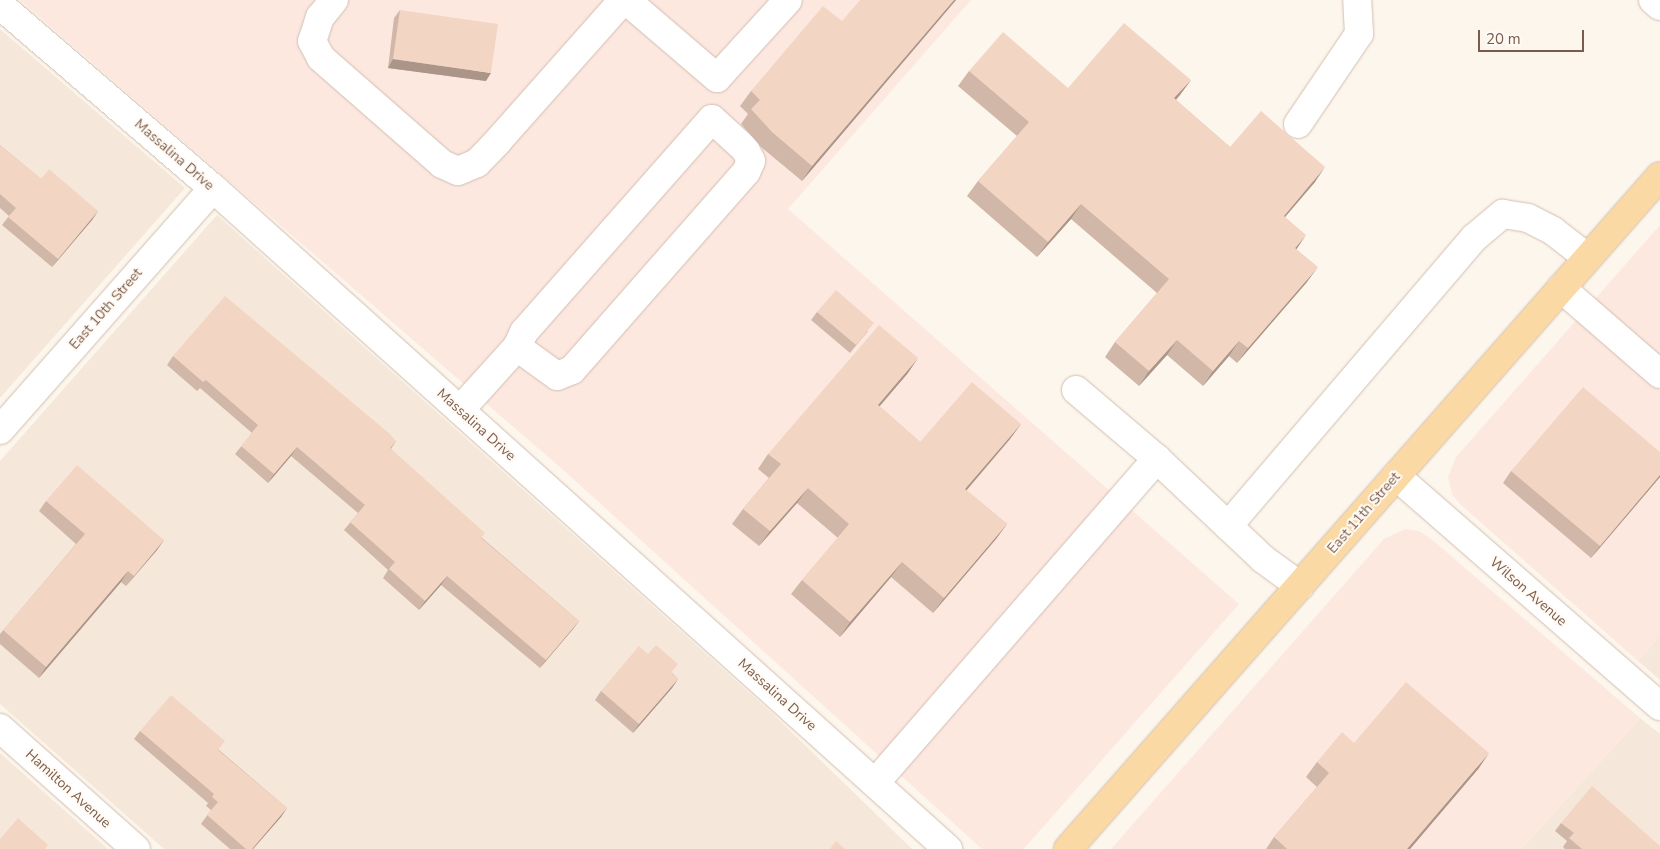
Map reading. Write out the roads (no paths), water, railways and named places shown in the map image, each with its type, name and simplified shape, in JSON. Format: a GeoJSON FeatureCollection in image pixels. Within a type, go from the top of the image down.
{"type":"FeatureCollection","features":[{"type":"Feature","properties":{"kind":"main road","name":"East 11th Street"},"geometry":{"type":"LineString","coordinates":[[1068,849],[1660,176]]}},
{"type":"Feature","properties":{"kind":"street"},"geometry":{"type":"LineString","coordinates":[[334,0],[320,17],[312,41],[321,58],[442,164],[458,171],[477,163],[493,147],[624,0],[717,78]]}},
{"type":"Feature","properties":{"kind":"street"},"geometry":{"type":"LineString","coordinates":[[460,410],[517,348],[524,332],[712,119],[717,78],[788,0]]}},
{"type":"Feature","properties":{"kind":"street"},"geometry":{"type":"LineString","coordinates":[[1298,124],[1359,34],[1358,0]]}},
{"type":"Feature","properties":{"kind":"street"},"geometry":{"type":"LineString","coordinates":[[1653,0],[1660,6]]}},
{"type":"Feature","properties":{"kind":"street","name":"Massalina Drive"},"geometry":{"type":"LineString","coordinates":[[0,5],[213,188],[948,849]]}},
{"type":"Feature","properties":{"kind":"street"},"geometry":{"type":"LineString","coordinates":[[517,348],[557,376],[572,370],[746,172],[751,161],[745,149],[712,119]]}},
{"type":"Feature","properties":{"kind":"street","name":"East 10th Street"},"geometry":{"type":"LineString","coordinates":[[0,430],[213,188]]}},
{"type":"Feature","properties":{"kind":"street"},"geometry":{"type":"LineString","coordinates":[[1228,526],[1474,238],[1503,214],[1528,218],[1553,231],[1588,258]]}},
{"type":"Feature","properties":{"kind":"street"},"geometry":{"type":"LineString","coordinates":[[1561,288],[1660,374]]}},
{"type":"Feature","properties":{"kind":"street"},"geometry":{"type":"LineString","coordinates":[[1076,390],[1157,459],[1264,559],[1300,586]]}},
{"type":"Feature","properties":{"kind":"street"},"geometry":{"type":"LineString","coordinates":[[875,783],[1157,459]]}},
{"type":"Feature","properties":{"kind":"street","name":"Wilson Avenue"},"geometry":{"type":"LineString","coordinates":[[1396,476],[1660,706]]}},
{"type":"Feature","properties":{"kind":"street","name":"Hamilton Avenue"},"geometry":{"type":"LineString","coordinates":[[0,728],[136,849]]}}]}
